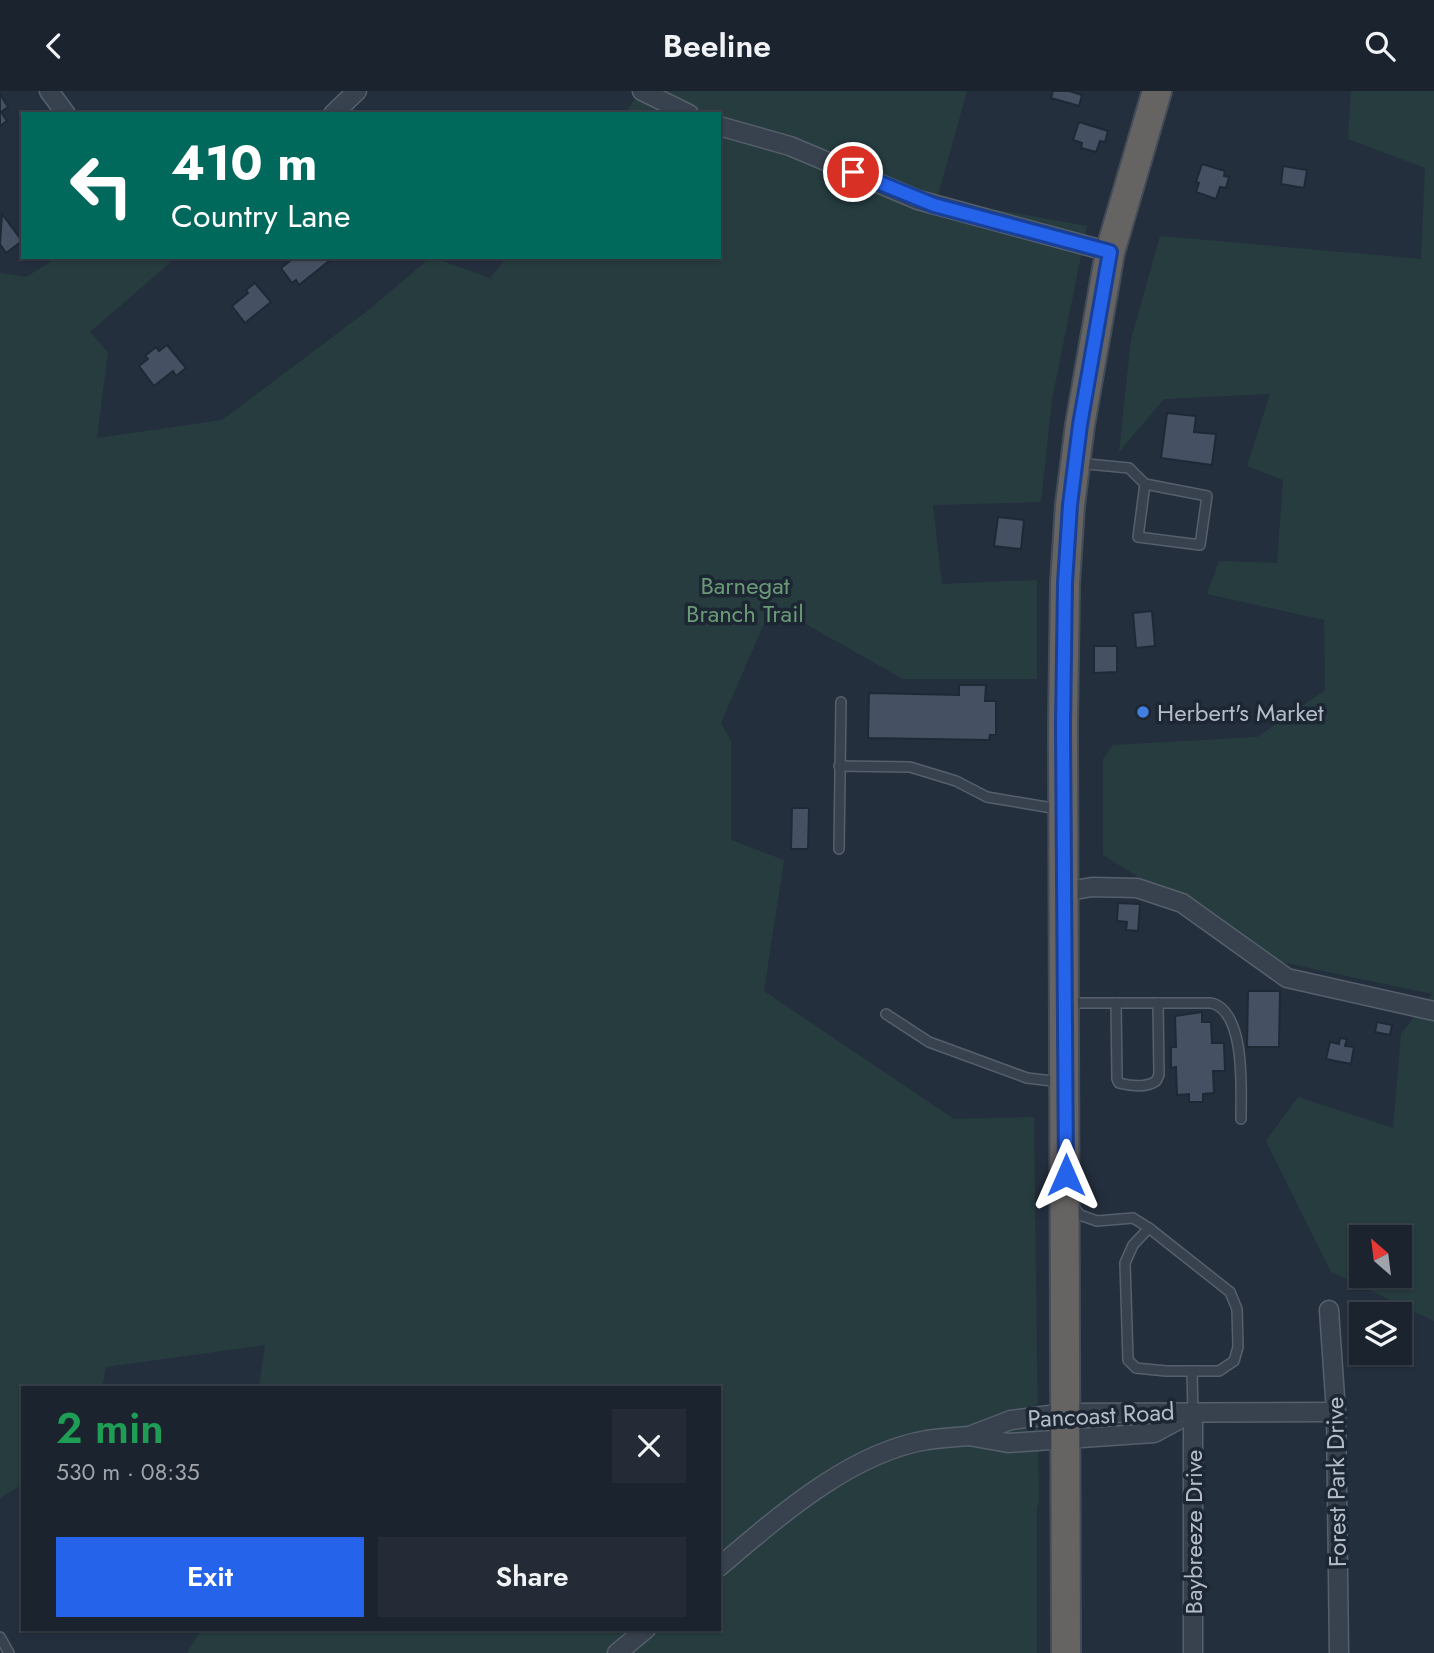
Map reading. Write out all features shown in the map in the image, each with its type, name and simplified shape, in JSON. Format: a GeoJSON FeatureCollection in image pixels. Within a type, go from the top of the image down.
{"type":"FeatureCollection","features":[{"type":"Feature","properties":{"kind":"highway"},"geometry":{"type":"LineString","coordinates":[[1066,1653],[1063,810],[1065,583],[1075,463],[1110,252],[1157,91]]}},
{"type":"Feature","properties":{"kind":"street"},"geometry":{"type":"LineString","coordinates":[[49,91],[65,112]]}},
{"type":"Feature","properties":{"kind":"street"},"geometry":{"type":"LineString","coordinates":[[335,112],[357,91]]}},
{"type":"Feature","properties":{"kind":"street"},"geometry":{"type":"LineString","coordinates":[[642,91],[685,112]]}},
{"type":"Feature","properties":{"kind":"street"},"geometry":{"type":"LineString","coordinates":[[721,126],[790,145],[926,203],[1110,252]]}},
{"type":"Feature","properties":{"kind":"street"},"geometry":{"type":"LineString","coordinates":[[1064,892],[1092,887],[1137,888],[1182,903],[1287,978],[1434,1011]]}},
{"type":"Feature","properties":{"kind":"street","name":"Forest Park Drive"},"geometry":{"type":"LineString","coordinates":[[1329,1310],[1336,1412],[1339,1653]]}},
{"type":"Feature","properties":{"kind":"street","name":"Pancoast Road"},"geometry":{"type":"LineString","coordinates":[[969,1436],[1011,1420],[1154,1433],[1193,1412]]}},
{"type":"Feature","properties":{"kind":"street","name":"Pancoast Road"},"geometry":{"type":"LineString","coordinates":[[721,1565],[794,1504],[836,1477],[882,1453],[925,1440],[969,1436],[1008,1443],[1066,1426],[1193,1412],[1336,1412]]}},
{"type":"Feature","properties":{"kind":"street","name":"Baybreeze Drive"},"geometry":{"type":"LineString","coordinates":[[1193,1412],[1193,1653]]}},
{"type":"Feature","properties":{"kind":"street"},"geometry":{"type":"LineString","coordinates":[[617,1653],[644,1631]]}},
{"type":"Feature","properties":{"kind":"lane"},"geometry":{"type":"LineString","coordinates":[[1075,463],[1129,468],[1145,484],[1207,496],[1200,545],[1138,537],[1145,484]]}},
{"type":"Feature","properties":{"kind":"lane"},"geometry":{"type":"LineString","coordinates":[[839,849],[841,702]]}},
{"type":"Feature","properties":{"kind":"lane"},"geometry":{"type":"LineString","coordinates":[[839,766],[910,767],[956,781],[987,797],[1063,810]]}},
{"type":"Feature","properties":{"kind":"lane"},"geometry":{"type":"LineString","coordinates":[[1065,1003],[1220,1005],[1225,1011],[1240,1052],[1241,1119]]}},
{"type":"Feature","properties":{"kind":"lane"},"geometry":{"type":"LineString","coordinates":[[1116,1003],[1117,1079],[1119,1083],[1126,1085],[1146,1086],[1156,1081],[1159,1075],[1158,1003]]}},
{"type":"Feature","properties":{"kind":"lane"},"geometry":{"type":"LineString","coordinates":[[886,1014],[929,1042],[1027,1078],[1066,1082]]}},
{"type":"Feature","properties":{"kind":"lane"},"geometry":{"type":"LineString","coordinates":[[1066,1199],[1080,1215],[1097,1221],[1133,1218],[1149,1228],[1230,1292],[1237,1309],[1238,1347],[1234,1361],[1219,1371],[1136,1368],[1128,1360],[1125,1263],[1133,1245],[1149,1228]]}},
{"type":"Feature","properties":{"kind":"lane"},"geometry":{"type":"LineString","coordinates":[[1192,1371],[1193,1412]]}},
{"type":"Feature","properties":{"kind":"lane"},"geometry":{"type":"LineString","coordinates":[[0,1637],[9,1653]]}},
{"type":"Feature","properties":{"kind":"green space","name":"Barnegat Branch Trail"},"geometry":{"type":"Polygon","coordinates":[[[640,91],[967,91],[937,199],[1087,226],[1052,400],[1041,502],[933,505],[942,584],[1037,580],[1037,679],[903,679],[772,605],[721,723],[731,741],[731,840],[784,860],[764,991],[954,1119],[1034,1117],[1039,1505],[1037,1653],[187,1653],[201,1631],[721,1631],[721,1386],[259,1386],[265,1345],[106,1367],[102,1386],[21,1386],[21,1485],[0,1498],[0,273],[26,277],[55,259],[170,259],[172,261],[90,332],[108,352],[97,438],[222,420],[371,308],[429,259],[437,259],[490,278],[505,259],[721,259],[721,112],[626,112],[640,91]]]}},
{"type":"Feature","properties":{"kind":"green space"},"geometry":{"type":"Polygon","coordinates":[[[1351,91],[1434,91],[1434,1321],[1412,1311],[1412,1302],[1394,1302],[1365,1288],[1412,1288],[1412,1225],[1349,1225],[1349,1281],[1331,1272],[1266,1141],[1298,1097],[1393,1128],[1401,1034],[1432,994],[1271,960],[1103,855],[1103,759],[1113,745],[1257,737],[1325,690],[1324,620],[1207,594],[1219,561],[1277,563],[1283,480],[1247,466],[1270,394],[1164,399],[1119,452],[1131,339],[1160,236],[1421,259],[1425,168],[1348,139],[1351,91]]]}},
{"type":"Feature","properties":{"kind":"building"},"geometry":{"type":"Polygon","coordinates":[[[1053,91],[1069,91],[1082,95],[1079,106],[1051,98],[1053,91]]]}},
{"type":"Feature","properties":{"kind":"building"},"geometry":{"type":"Polygon","coordinates":[[[0,94],[8,107],[1,112],[7,121],[0,126],[0,94]]]}},
{"type":"Feature","properties":{"kind":"building"},"geometry":{"type":"Polygon","coordinates":[[[1079,122],[1108,131],[1105,142],[1100,141],[1096,152],[1081,148],[1082,143],[1073,140],[1079,122]]]}},
{"type":"Feature","properties":{"kind":"building"},"geometry":{"type":"Polygon","coordinates":[[[1202,164],[1225,171],[1224,176],[1229,177],[1226,188],[1220,187],[1216,199],[1196,192],[1202,164]]]}},
{"type":"Feature","properties":{"kind":"building"},"geometry":{"type":"Polygon","coordinates":[[[1283,166],[1307,170],[1304,188],[1281,184],[1283,166]]]}},
{"type":"Feature","properties":{"kind":"building"},"geometry":{"type":"Polygon","coordinates":[[[2,214],[21,242],[6,253],[0,244],[2,214]]]}},
{"type":"Feature","properties":{"kind":"building"},"geometry":{"type":"Polygon","coordinates":[[[292,259],[329,261],[299,285],[296,280],[292,283],[281,268],[292,259]]]}},
{"type":"Feature","properties":{"kind":"building"},"geometry":{"type":"Polygon","coordinates":[[[255,283],[271,302],[245,323],[232,306],[248,293],[246,290],[255,283]]]}},
{"type":"Feature","properties":{"kind":"building"},"geometry":{"type":"Polygon","coordinates":[[[167,345],[186,368],[176,376],[173,371],[154,386],[139,366],[148,359],[145,356],[156,347],[159,351],[167,345]]]}},
{"type":"Feature","properties":{"kind":"building"},"geometry":{"type":"Polygon","coordinates":[[[1167,413],[1196,416],[1194,432],[1216,434],[1212,465],[1161,458],[1167,413]]]}},
{"type":"Feature","properties":{"kind":"building"},"geometry":{"type":"Polygon","coordinates":[[[998,517],[1024,520],[1021,549],[994,546],[998,517]]]}},
{"type":"Feature","properties":{"kind":"building"},"geometry":{"type":"Polygon","coordinates":[[[1152,611],[1155,646],[1136,648],[1133,613],[1152,611]]]}},
{"type":"Feature","properties":{"kind":"building"},"geometry":{"type":"Polygon","coordinates":[[[1094,646],[1117,646],[1117,672],[1094,673],[1094,646]]]}},
{"type":"Feature","properties":{"kind":"building"},"geometry":{"type":"Polygon","coordinates":[[[959,685],[986,685],[985,701],[996,701],[996,735],[990,735],[989,740],[868,738],[869,693],[959,695],[959,685]]]}},
{"type":"Feature","properties":{"kind":"building"},"geometry":{"type":"Polygon","coordinates":[[[792,808],[809,808],[808,849],[791,849],[792,808]]]}},
{"type":"Feature","properties":{"kind":"building"},"geometry":{"type":"Polygon","coordinates":[[[1118,903],[1140,904],[1138,931],[1126,930],[1127,922],[1117,921],[1118,903]]]}},
{"type":"Feature","properties":{"kind":"building"},"geometry":{"type":"Polygon","coordinates":[[[1248,991],[1280,991],[1279,1047],[1247,1047],[1248,991]]]}},
{"type":"Feature","properties":{"kind":"building"},"geometry":{"type":"Polygon","coordinates":[[[1202,1012],[1202,1022],[1211,1022],[1212,1043],[1224,1043],[1225,1071],[1213,1071],[1214,1093],[1203,1094],[1203,1102],[1189,1102],[1189,1094],[1177,1095],[1176,1067],[1171,1068],[1171,1047],[1176,1047],[1175,1016],[1202,1012]]]}},
{"type":"Feature","properties":{"kind":"building"},"geometry":{"type":"Polygon","coordinates":[[[1377,1022],[1392,1025],[1390,1035],[1375,1032],[1377,1022]]]}},
{"type":"Feature","properties":{"kind":"building"},"geometry":{"type":"Polygon","coordinates":[[[1340,1038],[1347,1039],[1345,1046],[1354,1047],[1351,1064],[1326,1059],[1330,1042],[1339,1044],[1340,1038]]]}},
{"type":"Feature","properties":{"kind":"place","name":"Herbert's Market"},"geometry":{"type":"Point","coordinates":[1143,712]}},
{"type":"Feature","properties":{"kind":"route"},"geometry":{"type":"LineString","coordinates":[[853,172],[906,196],[934,205],[1110,252],[1080,425],[1070,505],[1065,583],[1063,726],[1066,1175]]}}]}
